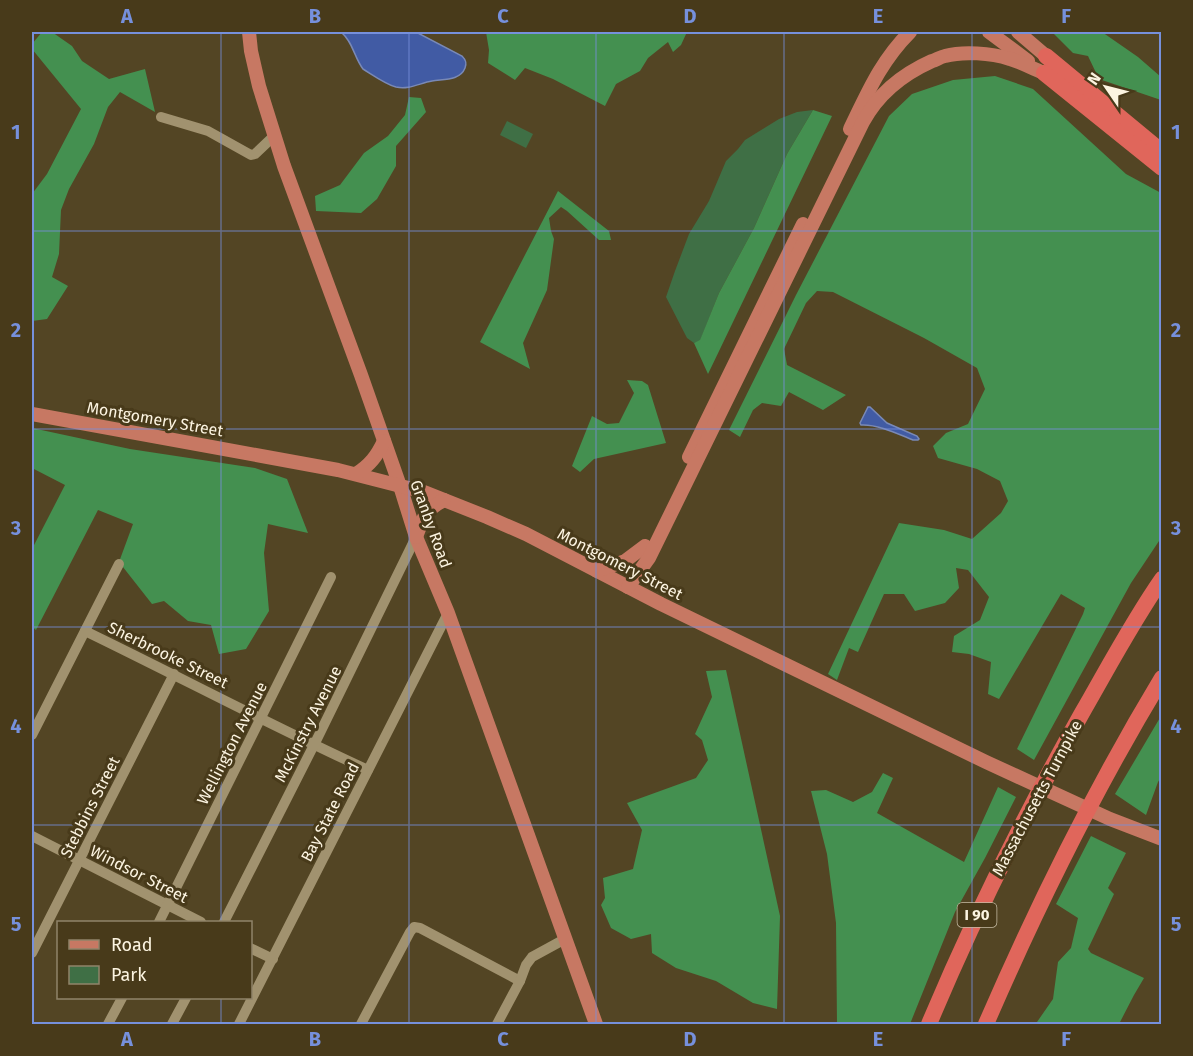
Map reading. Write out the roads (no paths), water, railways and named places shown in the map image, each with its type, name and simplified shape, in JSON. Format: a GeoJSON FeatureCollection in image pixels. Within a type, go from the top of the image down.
{"type":"FeatureCollection","features":[{"type":"Feature","properties":{"kind":"highway"},"geometry":{"type":"LineString","coordinates":[[1046,56],[1161,152]]}},
{"type":"Feature","properties":{"kind":"highway"},"geometry":{"type":"LineString","coordinates":[[1044,74],[1161,168]]}},
{"type":"Feature","properties":{"kind":"highway"},"geometry":{"type":"LineString","coordinates":[[1136,616],[1161,570]]}},
{"type":"Feature","properties":{"kind":"highway","name":"Massachusetts Turnpike"},"geometry":{"type":"LineString","coordinates":[[929,1024],[983,903],[1030,809],[1136,616],[1161,579]]}},
{"type":"Feature","properties":{"kind":"highway"},"geometry":{"type":"LineString","coordinates":[[986,1024],[1045,895],[1101,785],[1161,678]]}},
{"type":"Feature","properties":{"kind":"highway"},"geometry":{"type":"LineString","coordinates":[[1133,728],[1161,694]]}},
{"type":"Feature","properties":{"kind":"main road","name":"Granby Road"},"geometry":{"type":"LineString","coordinates":[[249,32],[251,51],[284,166],[384,441],[416,537],[448,613],[596,1024]]}},
{"type":"Feature","properties":{"kind":"main road"},"geometry":{"type":"LineString","coordinates":[[628,587],[645,546],[864,99],[895,46],[910,32]]}},
{"type":"Feature","properties":{"kind":"main road"},"geometry":{"type":"LineString","coordinates":[[989,32],[1044,74]]}},
{"type":"Feature","properties":{"kind":"main road"},"geometry":{"type":"LineString","coordinates":[[1018,32],[1046,56]]}},
{"type":"Feature","properties":{"kind":"main road"},"geometry":{"type":"LineString","coordinates":[[1030,32],[1046,56]]}},
{"type":"Feature","properties":{"kind":"main road"},"geometry":{"type":"LineString","coordinates":[[628,587],[649,558],[868,112],[898,80],[919,67],[944,56],[975,53],[1010,58],[1044,74]]}},
{"type":"Feature","properties":{"kind":"main road","name":"Montgomery Street"},"geometry":{"type":"LineString","coordinates":[[32,414],[326,467],[424,492],[526,534],[806,675],[1061,798],[1161,839]]}},
{"type":"Feature","properties":{"kind":"main road"},"geometry":{"type":"LineString","coordinates":[[356,474],[373,461],[384,441]]}},
{"type":"Feature","properties":{"kind":"main road"},"geometry":{"type":"LineString","coordinates":[[416,537],[427,511],[444,500]]}},
{"type":"Feature","properties":{"kind":"main road"},"geometry":{"type":"LineString","coordinates":[[597,571],[625,561],[645,546]]}},
{"type":"Feature","properties":{"kind":"street"},"geometry":{"type":"LineString","coordinates":[[161,117],[208,131],[251,155],[274,136]]}},
{"type":"Feature","properties":{"kind":"street","name":"McKinstry Avenue"},"geometry":{"type":"LineString","coordinates":[[225,921],[416,537]]}},
{"type":"Feature","properties":{"kind":"street"},"geometry":{"type":"LineString","coordinates":[[32,735],[119,564]]}},
{"type":"Feature","properties":{"kind":"street","name":"Wellington Avenue"},"geometry":{"type":"LineString","coordinates":[[160,921],[331,577]]}},
{"type":"Feature","properties":{"kind":"street","name":"Bay State Road"},"geometry":{"type":"LineString","coordinates":[[239,1024],[448,613]]}},
{"type":"Feature","properties":{"kind":"street","name":"Sherbrooke Street"},"geometry":{"type":"LineString","coordinates":[[85,631],[368,770]]}},
{"type":"Feature","properties":{"kind":"street","name":"Stebbins Street"},"geometry":{"type":"LineString","coordinates":[[32,953],[174,674]]}},
{"type":"Feature","properties":{"kind":"street","name":"Windsor Street"},"geometry":{"type":"LineString","coordinates":[[32,836],[199,921]]}},
{"type":"Feature","properties":{"kind":"street"},"geometry":{"type":"LineString","coordinates":[[361,1024],[414,927],[420,928],[520,981]]}},
{"type":"Feature","properties":{"kind":"street"},"geometry":{"type":"LineString","coordinates":[[497,1024],[520,981],[526,964],[532,957],[565,939]]}},
{"type":"Feature","properties":{"kind":"street"},"geometry":{"type":"LineString","coordinates":[[252,949],[273,959]]}},
{"type":"Feature","properties":{"kind":"street"},"geometry":{"type":"LineString","coordinates":[[108,1024],[121,999]]}},
{"type":"Feature","properties":{"kind":"street"},"geometry":{"type":"LineString","coordinates":[[172,1024],[185,999]]}},
{"type":"Feature","properties":{"kind":"water"},"geometry":{"type":"Polygon","coordinates":[[[341,32],[416,32],[462,56],[466,66],[463,72],[455,77],[410,87],[396,87],[383,82],[363,69],[348,40],[341,32]]]}},
{"type":"Feature","properties":{"kind":"water"},"geometry":{"type":"Polygon","coordinates":[[[868,407],[887,423],[919,439],[913,440],[881,428],[861,425],[868,407]]]}}]}
